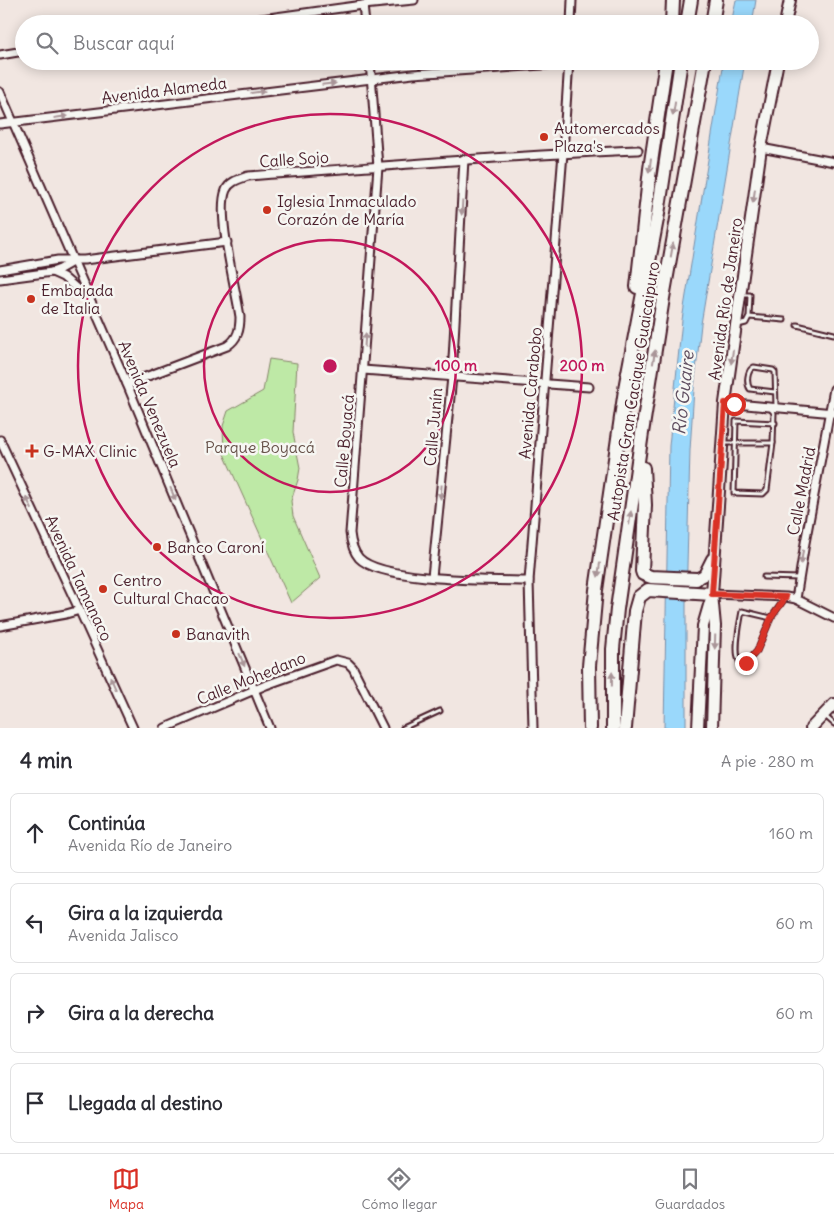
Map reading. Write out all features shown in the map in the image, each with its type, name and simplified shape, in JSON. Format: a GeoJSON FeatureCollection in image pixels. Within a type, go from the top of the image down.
{"type":"FeatureCollection","features":[{"type":"Feature","properties":{"kind":"highway"},"geometry":{"type":"LineString","coordinates":[[669,0],[670,15]]}},
{"type":"Feature","properties":{"kind":"highway"},"geometry":{"type":"LineString","coordinates":[[672,15],[674,0]]}},
{"type":"Feature","properties":{"kind":"highway"},"geometry":{"type":"LineString","coordinates":[[714,15],[716,0]]}},
{"type":"Feature","properties":{"kind":"highway"},"geometry":{"type":"LineString","coordinates":[[626,383],[650,169],[665,70]]}},
{"type":"Feature","properties":{"kind":"highway","name":"Autopista Gran Cacique Guaicaipuro"},"geometry":{"type":"LineString","coordinates":[[590,728],[590,666],[596,590],[626,383],[658,214],[681,70]]}},
{"type":"Feature","properties":{"kind":"highway","name":"Autopista Gran Cacique Guaicaipuro"},"geometry":{"type":"LineString","coordinates":[[613,728],[613,649],[642,433],[663,298],[703,70]]}},
{"type":"Feature","properties":{"kind":"highway"},"geometry":{"type":"LineString","coordinates":[[642,433],[645,505],[642,571],[649,584]]}},
{"type":"Feature","properties":{"kind":"highway"},"geometry":{"type":"LineString","coordinates":[[649,584],[697,586],[712,594]]}},
{"type":"Feature","properties":{"kind":"highway"},"geometry":{"type":"LineString","coordinates":[[625,728],[635,611],[639,597],[649,584]]}},
{"type":"Feature","properties":{"kind":"street"},"geometry":{"type":"LineString","coordinates":[[290,15],[414,0]]}},
{"type":"Feature","properties":{"kind":"street"},"geometry":{"type":"LineString","coordinates":[[571,15],[572,0]]}},
{"type":"Feature","properties":{"kind":"street"},"geometry":{"type":"LineString","coordinates":[[787,15],[790,0]]}},
{"type":"Feature","properties":{"kind":"street"},"geometry":{"type":"LineString","coordinates":[[363,5],[364,15]]}},
{"type":"Feature","properties":{"kind":"street"},"geometry":{"type":"LineString","coordinates":[[0,55],[15,52]]}},
{"type":"Feature","properties":{"kind":"street","name":"Calle Boyacá"},"geometry":{"type":"LineString","coordinates":[[371,70],[378,167],[350,533],[352,546],[359,558],[370,566],[394,572],[432,577],[529,581]]}},
{"type":"Feature","properties":{"kind":"street","name":"Avenida Alameda"},"geometry":{"type":"LineString","coordinates":[[0,124],[413,74],[465,70]]}},
{"type":"Feature","properties":{"kind":"street","name":"Avenida Carabobo"},"geometry":{"type":"LineString","coordinates":[[533,728],[529,581],[564,153],[569,70]]}},
{"type":"Feature","properties":{"kind":"street","name":"Avenida Río de Janeiro"},"geometry":{"type":"LineString","coordinates":[[713,726],[715,626],[712,594],[725,403],[760,148],[776,70]]}},
{"type":"Feature","properties":{"kind":"street","name":"Avenida Venezuela"},"geometry":{"type":"LineString","coordinates":[[0,92],[127,384],[270,728]]}},
{"type":"Feature","properties":{"kind":"street"},"geometry":{"type":"LineString","coordinates":[[760,148],[834,162]]}},
{"type":"Feature","properties":{"kind":"street","name":"Calle Sojo"},"geometry":{"type":"LineString","coordinates":[[127,384],[227,346],[235,339],[240,326],[240,317],[227,242],[224,199],[226,189],[235,180],[248,176],[564,153],[638,150]]}},
{"type":"Feature","properties":{"kind":"street","name":"Calle Junín"},"geometry":{"type":"LineString","coordinates":[[432,577],[452,377],[464,160]]}},
{"type":"Feature","properties":{"kind":"street"},"geometry":{"type":"LineString","coordinates":[[0,270],[58,260],[74,260],[227,242]]}},
{"type":"Feature","properties":{"kind":"street"},"geometry":{"type":"LineString","coordinates":[[0,279],[52,272],[74,260]]}},
{"type":"Feature","properties":{"kind":"street"},"geometry":{"type":"LineString","coordinates":[[52,272],[63,277],[91,301]]}},
{"type":"Feature","properties":{"kind":"street"},"geometry":{"type":"LineString","coordinates":[[363,370],[588,387]]}},
{"type":"Feature","properties":{"kind":"street","name":"Calle Madrid"},"geometry":{"type":"LineString","coordinates":[[796,599],[832,412],[834,389]]}},
{"type":"Feature","properties":{"kind":"street"},"geometry":{"type":"LineString","coordinates":[[725,403],[832,412]]}},
{"type":"Feature","properties":{"kind":"street","name":"Avenida Tamanaco"},"geometry":{"type":"LineString","coordinates":[[0,440],[80,610],[132,728]]}},
{"type":"Feature","properties":{"kind":"street"},"geometry":{"type":"LineString","coordinates":[[697,586],[716,549]]}},
{"type":"Feature","properties":{"kind":"street"},"geometry":{"type":"LineString","coordinates":[[698,728],[704,626],[712,594],[786,597],[796,599],[834,618]]}},
{"type":"Feature","properties":{"kind":"street"},"geometry":{"type":"LineString","coordinates":[[0,626],[80,610]]}},
{"type":"Feature","properties":{"kind":"street","name":"Calle Mohedano"},"geometry":{"type":"LineString","coordinates":[[165,728],[254,690],[336,660],[348,663],[353,668],[383,728]]}},
{"type":"Feature","properties":{"kind":"street"},"geometry":{"type":"LineString","coordinates":[[811,728],[834,704]]}},
{"type":"Feature","properties":{"kind":"lane"},"geometry":{"type":"LineString","coordinates":[[736,325],[746,323],[749,317],[750,295],[740,295]]}},
{"type":"Feature","properties":{"kind":"lane"},"geometry":{"type":"LineString","coordinates":[[749,317],[784,320]]}},
{"type":"Feature","properties":{"kind":"lane"},"geometry":{"type":"LineString","coordinates":[[797,325],[834,334]]}},
{"type":"Feature","properties":{"kind":"lane"},"geometry":{"type":"LineString","coordinates":[[774,423],[736,421],[734,493],[763,494],[766,490],[773,443],[774,423],[774,413],[773,408],[775,392],[775,372],[754,367],[749,370],[748,384],[750,389],[775,392]]}},
{"type":"Feature","properties":{"kind":"lane"},"geometry":{"type":"LineString","coordinates":[[723,442],[773,443]]}},
{"type":"Feature","properties":{"kind":"lane"},"geometry":{"type":"LineString","coordinates":[[764,577],[799,578]]}},
{"type":"Feature","properties":{"kind":"lane"},"geometry":{"type":"LineString","coordinates":[[771,618],[742,611],[738,633],[737,657],[740,663],[746,663],[757,651],[771,618],[786,597]]}},
{"type":"Feature","properties":{"kind":"lane"},"geometry":{"type":"LineString","coordinates":[[403,728],[440,711]]}},
{"type":"Feature","properties":{"kind":"lane"},"geometry":{"type":"LineString","coordinates":[[824,716],[834,724]]}},
{"type":"Feature","properties":{"kind":"green space","name":"Parque Boyacá"},"geometry":{"type":"Polygon","coordinates":[[[269,359],[297,363],[293,432],[300,468],[291,501],[293,516],[320,578],[291,603],[224,454],[223,426],[228,411],[263,391],[269,359]]]}},
{"type":"Feature","properties":{"kind":"water"},"geometry":{"type":"Polygon","coordinates":[[[736,0],[756,0],[754,15],[733,15],[736,0]]]}},
{"type":"Feature","properties":{"kind":"water","name":"Río Guaire"},"geometry":{"type":"Polygon","coordinates":[[[723,70],[743,70],[701,324],[694,389],[690,450],[686,604],[686,728],[664,728],[669,446],[682,320],[723,70]]]}},
{"type":"Feature","properties":{"kind":"place","name":"Automercados Plaza's"},"geometry":{"type":"Point","coordinates":[544,137]}},
{"type":"Feature","properties":{"kind":"place","name":"Iglesia Inmaculado Corazón de María"},"geometry":{"type":"Point","coordinates":[267,210]}},
{"type":"Feature","properties":{"kind":"place","name":"Embajada de Italia"},"geometry":{"type":"Point","coordinates":[31,299]}},
{"type":"Feature","properties":{"kind":"place","name":"G-MAX Clinic"},"geometry":{"type":"Point","coordinates":[32,451]}},
{"type":"Feature","properties":{"kind":"place","name":"Banco Caroní"},"geometry":{"type":"Point","coordinates":[157,547]}},
{"type":"Feature","properties":{"kind":"place","name":"Centro Cultural Chacao"},"geometry":{"type":"Point","coordinates":[103,589]}},
{"type":"Feature","properties":{"kind":"place","name":"Banavith"},"geometry":{"type":"Point","coordinates":[176,634]}},
{"type":"Feature","properties":{"kind":"route"},"geometry":{"type":"LineString","coordinates":[[734,404],[725,403],[712,594],[786,597],[771,618],[757,651],[746,663]]}}]}
